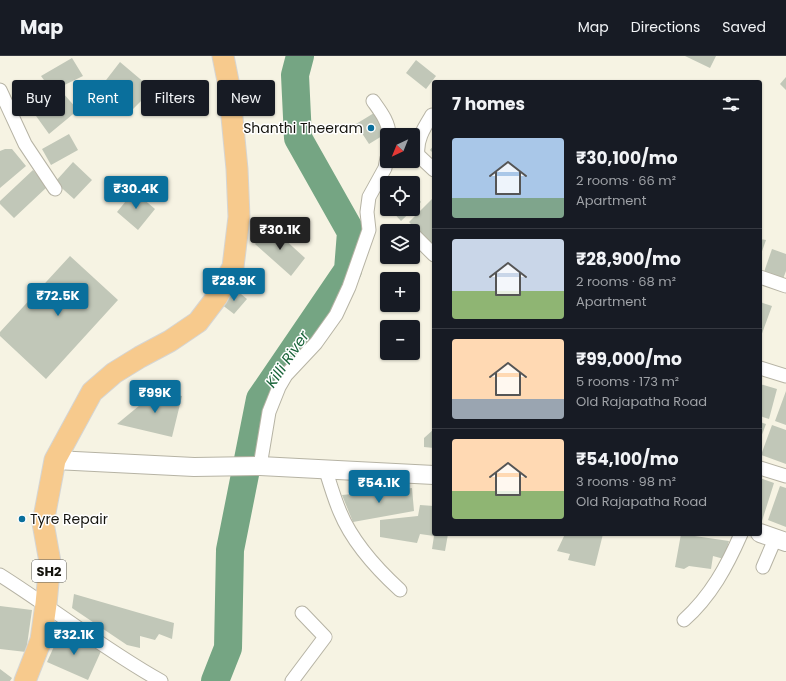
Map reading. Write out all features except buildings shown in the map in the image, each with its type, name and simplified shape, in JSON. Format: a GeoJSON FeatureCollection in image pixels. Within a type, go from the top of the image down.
{"type":"FeatureCollection","features":[{"type":"Feature","properties":{"kind":"main road","name":"SH2"},"geometry":{"type":"LineString","coordinates":[[25,681],[41,640],[46,604],[50,562],[43,523],[55,460],[92,392],[114,373],[170,341],[198,322],[217,297],[233,267],[239,217],[237,169],[229,86],[223,56]]}},
{"type":"Feature","properties":{"kind":"main road"},"geometry":{"type":"LineString","coordinates":[[55,460],[194,467],[260,466],[326,471],[432,475]]}},
{"type":"Feature","properties":{"kind":"street"},"geometry":{"type":"LineString","coordinates":[[0,90],[25,144],[55,190]]}},
{"type":"Feature","properties":{"kind":"street"},"geometry":{"type":"LineString","coordinates":[[373,101],[382,114],[389,128]]}},
{"type":"Feature","properties":{"kind":"street"},"geometry":{"type":"LineString","coordinates":[[432,115],[421,134],[417,147],[418,155],[432,168]]}},
{"type":"Feature","properties":{"kind":"street"},"geometry":{"type":"LineString","coordinates":[[260,466],[269,412],[279,387],[286,375],[316,343],[333,320],[349,287],[369,230],[367,212],[369,197],[385,168]]}},
{"type":"Feature","properties":{"kind":"street"},"geometry":{"type":"LineString","coordinates":[[420,242],[432,253]]}},
{"type":"Feature","properties":{"kind":"street"},"geometry":{"type":"LineString","coordinates":[[762,278],[786,286]]}},
{"type":"Feature","properties":{"kind":"street"},"geometry":{"type":"LineString","coordinates":[[762,368],[779,371]]}},
{"type":"Feature","properties":{"kind":"street"},"geometry":{"type":"LineString","coordinates":[[762,469],[786,476]]}},
{"type":"Feature","properties":{"kind":"street"},"geometry":{"type":"LineString","coordinates":[[326,471],[340,513],[353,537],[389,580],[400,590]]}},
{"type":"Feature","properties":{"kind":"street"},"geometry":{"type":"LineString","coordinates":[[684,620],[697,608],[721,576],[740,536]]}},
{"type":"Feature","properties":{"kind":"street"},"geometry":{"type":"LineString","coordinates":[[763,567],[774,538]]}},
{"type":"Feature","properties":{"kind":"street"},"geometry":{"type":"LineString","coordinates":[[0,575],[46,604],[141,670],[161,681]]}},
{"type":"Feature","properties":{"kind":"street"},"geometry":{"type":"LineString","coordinates":[[292,681],[325,637],[302,613]]}},
{"type":"Feature","properties":{"kind":"waterway","name":"Killi River"},"geometry":{"type":"LineString","coordinates":[[215,681],[228,648],[230,550],[260,399],[348,270],[351,232],[298,138],[295,75],[300,56]]}},
{"type":"Feature","properties":{"kind":"place","name":"Shanthi Theeram"},"geometry":{"type":"Point","coordinates":[371,128]}},
{"type":"Feature","properties":{"kind":"place","name":"Tyre Repair"},"geometry":{"type":"Point","coordinates":[22,519]}}]}
